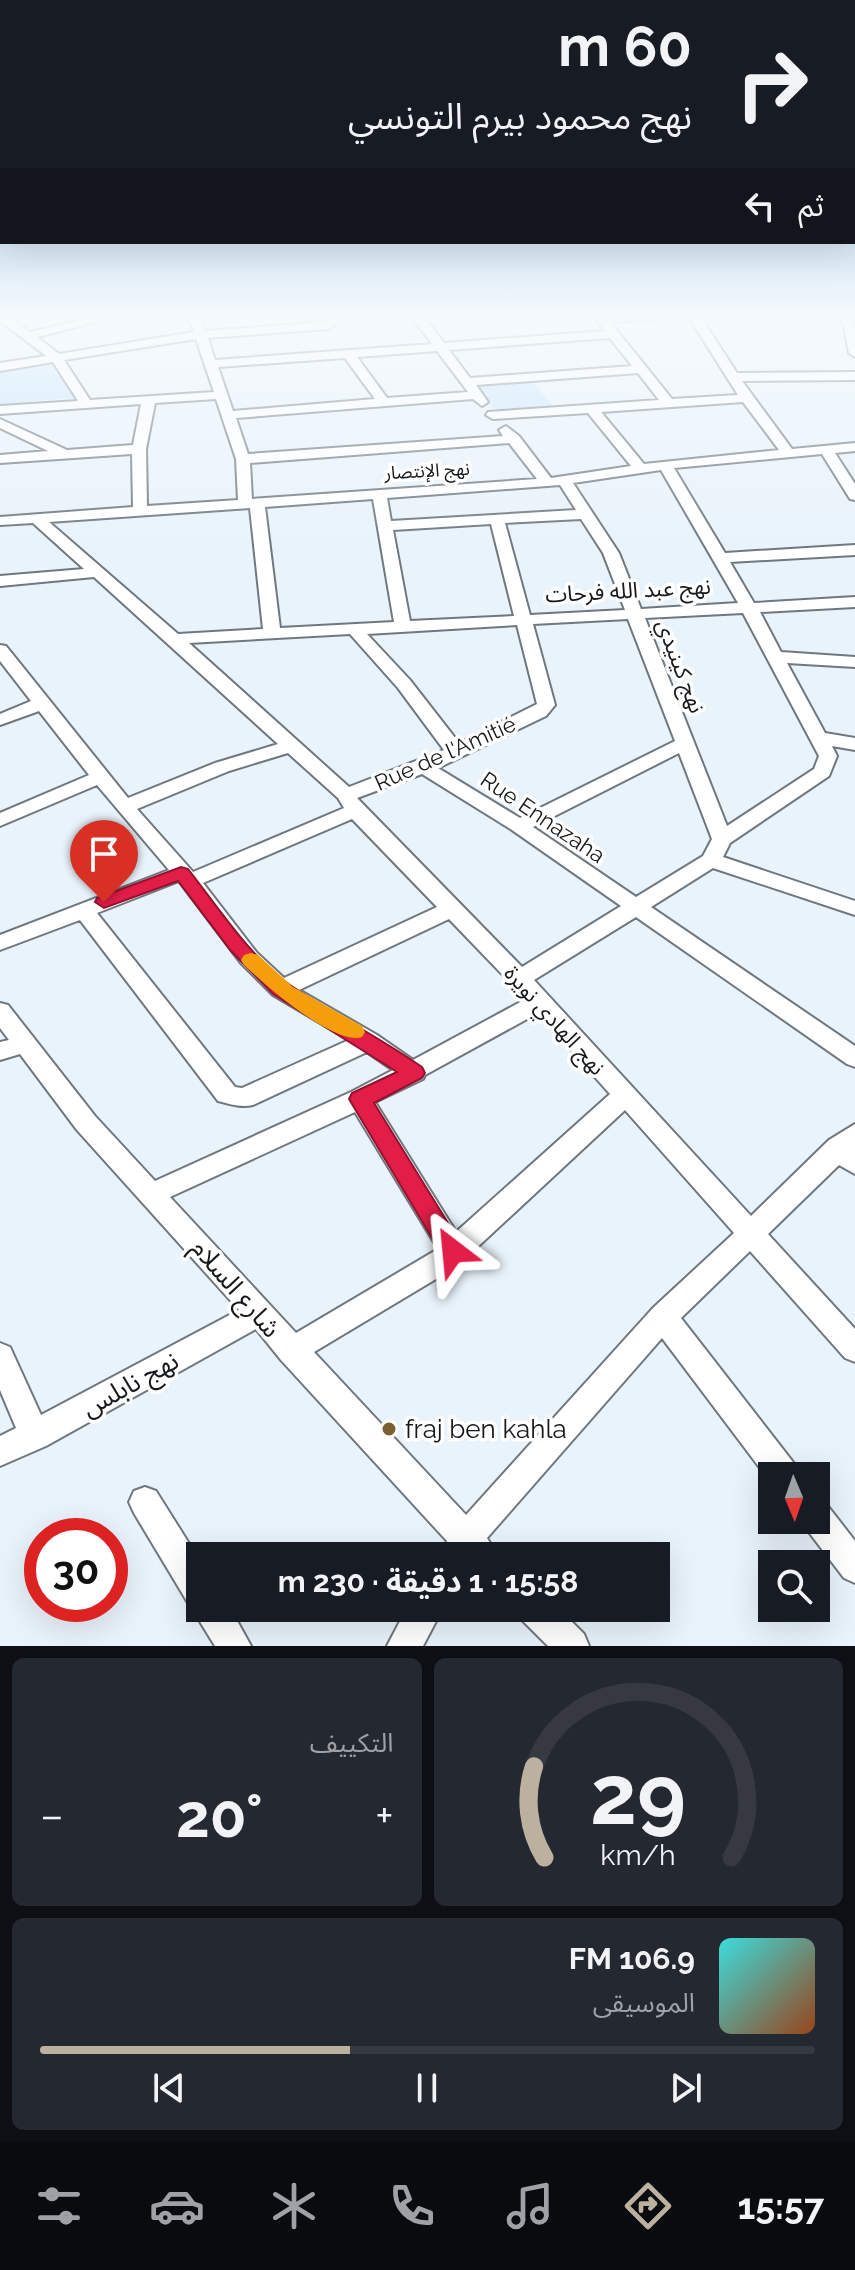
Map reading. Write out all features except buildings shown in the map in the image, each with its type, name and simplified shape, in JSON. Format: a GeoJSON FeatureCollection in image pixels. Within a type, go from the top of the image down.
{"type":"FeatureCollection","features":[{"type":"Feature","properties":{"kind":"street"},"geometry":{"type":"LineString","coordinates":[[79,393],[85,402]]}},
{"type":"Feature","properties":{"kind":"street"},"geometry":{"type":"LineString","coordinates":[[377,393],[384,403]]}},
{"type":"Feature","properties":{"kind":"street"},"geometry":{"type":"LineString","coordinates":[[660,393],[668,403]]}},
{"type":"Feature","properties":{"kind":"street"},"geometry":{"type":"LineString","coordinates":[[744,393],[787,452]]}},
{"type":"Feature","properties":{"kind":"street"},"geometry":{"type":"LineString","coordinates":[[0,410],[221,395],[243,459],[272,632]]}},
{"type":"Feature","properties":{"kind":"street"},"geometry":{"type":"LineString","coordinates":[[229,415],[476,395]]}},
{"type":"Feature","properties":{"kind":"street","name":"نهج كينيدي"},"geometry":{"type":"LineString","coordinates":[[476,395],[585,514],[611,553],[722,839]]}},
{"type":"Feature","properties":{"kind":"street"},"geometry":{"type":"LineString","coordinates":[[493,415],[747,398]]}},
{"type":"Feature","properties":{"kind":"street"},"geometry":{"type":"LineString","coordinates":[[140,511],[139,449],[149,399]]}},
{"type":"Feature","properties":{"kind":"street"},"geometry":{"type":"LineString","coordinates":[[591,408],[641,469]]}},
{"type":"Feature","properties":{"kind":"street"},"geometry":{"type":"LineString","coordinates":[[0,423],[64,454]]}},
{"type":"Feature","properties":{"kind":"street"},"geometry":{"type":"LineString","coordinates":[[243,459],[514,439]]}},
{"type":"Feature","properties":{"kind":"street","name":"نهج الإنتصار"},"geometry":{"type":"LineString","coordinates":[[0,521],[556,482],[665,465],[855,447]]}},
{"type":"Feature","properties":{"kind":"street"},"geometry":{"type":"LineString","coordinates":[[0,459],[139,449]]}},
{"type":"Feature","properties":{"kind":"street"},"geometry":{"type":"LineString","coordinates":[[826,449],[855,496]]}},
{"type":"Feature","properties":{"kind":"street"},"geometry":{"type":"LineString","coordinates":[[520,979],[711,860],[722,839],[822,772],[828,756],[748,606],[665,465]]}},
{"type":"Feature","properties":{"kind":"street"},"geometry":{"type":"LineString","coordinates":[[379,494],[403,626]]}},
{"type":"Feature","properties":{"kind":"street"},"geometry":{"type":"LineString","coordinates":[[385,526],[585,514]]}},
{"type":"Feature","properties":{"kind":"street"},"geometry":{"type":"LineString","coordinates":[[37,519],[99,572]]}},
{"type":"Feature","properties":{"kind":"street","name":"Rue de l'Amitié"},"geometry":{"type":"LineString","coordinates":[[0,943],[186,877],[540,712],[546,705],[497,520]]}},
{"type":"Feature","properties":{"kind":"street"},"geometry":{"type":"LineString","coordinates":[[720,558],[855,550]]}},
{"type":"Feature","properties":{"kind":"street"},"geometry":{"type":"LineString","coordinates":[[0,581],[99,572]]}},
{"type":"Feature","properties":{"kind":"street","name":"نهج الهادي نويرة"},"geometry":{"type":"LineString","coordinates":[[99,572],[293,745],[351,802],[541,1001],[855,1349]]}},
{"type":"Feature","properties":{"kind":"street","name":"نهج عبد الله فرحات"},"geometry":{"type":"LineString","coordinates":[[174,639],[635,611],[855,602]]}},
{"type":"Feature","properties":{"kind":"street"},"geometry":{"type":"LineString","coordinates":[[353,628],[404,684],[454,750]]}},
{"type":"Feature","properties":{"kind":"street"},"geometry":{"type":"LineString","coordinates":[[0,650],[124,807],[186,877],[238,947],[281,989],[369,1041],[414,1073]]}},
{"type":"Feature","properties":{"kind":"street"},"geometry":{"type":"LineString","coordinates":[[774,657],[855,662]]}},
{"type":"Feature","properties":{"kind":"street"},"geometry":{"type":"LineString","coordinates":[[0,720],[42,703]]}},
{"type":"Feature","properties":{"kind":"street"},"geometry":{"type":"LineString","coordinates":[[820,738],[855,744]]}},
{"type":"Feature","properties":{"kind":"street"},"geometry":{"type":"LineString","coordinates":[[519,826],[685,743]]}},
{"type":"Feature","properties":{"kind":"street"},"geometry":{"type":"LineString","coordinates":[[124,807],[222,767],[293,745]]}},
{"type":"Feature","properties":{"kind":"street","name":"Rue Ennazaha"},"geometry":{"type":"LineString","coordinates":[[424,767],[519,826],[855,1058]]}},
{"type":"Feature","properties":{"kind":"street"},"geometry":{"type":"LineString","coordinates":[[0,820],[102,776]]}},
{"type":"Feature","properties":{"kind":"street"},"geometry":{"type":"LineString","coordinates":[[711,860],[855,908]]}},
{"type":"Feature","properties":{"kind":"street"},"geometry":{"type":"LineString","coordinates":[[281,989],[454,908]]}},
{"type":"Feature","properties":{"kind":"street"},"geometry":{"type":"LineString","coordinates":[[84,911],[227,1094],[244,1098],[369,1041]]}},
{"type":"Feature","properties":{"kind":"street"},"geometry":{"type":"LineString","coordinates":[[153,1193],[414,1073],[541,1001]]}},
{"type":"Feature","properties":{"kind":"street","name":"شارع السلام"},"geometry":{"type":"LineString","coordinates":[[0,1011],[13,1048],[153,1193],[460,1542]]}},
{"type":"Feature","properties":{"kind":"street"},"geometry":{"type":"LineString","coordinates":[[291,1351],[446,1259],[624,1096]]}},
{"type":"Feature","properties":{"kind":"street"},"geometry":{"type":"LineString","coordinates":[[360,1099],[453,1251]]}},
{"type":"Feature","properties":{"kind":"street"},"geometry":{"type":"LineString","coordinates":[[476,1542],[663,1317],[849,1148]]}},
{"type":"Feature","properties":{"kind":"street","name":"نهج نابلس"},"geometry":{"type":"LineString","coordinates":[[0,1452],[258,1314]]}},
{"type":"Feature","properties":{"kind":"street"},"geometry":{"type":"LineString","coordinates":[[663,1317],[774,1462]]}},
{"type":"Feature","properties":{"kind":"street"},"geometry":{"type":"LineString","coordinates":[[0,1356],[35,1436]]}},
{"type":"Feature","properties":{"kind":"street"},"geometry":{"type":"LineString","coordinates":[[145,1502],[186,1568]]}},
{"type":"Feature","properties":{"kind":"street"},"geometry":{"type":"LineString","coordinates":[[830,1534],[855,1567]]}},
{"type":"Feature","properties":{"kind":"street"},"geometry":{"type":"LineString","coordinates":[[219,1622],[234,1646]]}},
{"type":"Feature","properties":{"kind":"street"},"geometry":{"type":"LineString","coordinates":[[404,1646],[418,1622]]}},
{"type":"Feature","properties":{"kind":"street"},"geometry":{"type":"LineString","coordinates":[[548,1622],[572,1646]]}},
{"type":"Feature","properties":{"kind":"shaded area"},"geometry":{"type":"Polygon","coordinates":[[[0,393],[73,393],[76,398],[0,404],[0,393]]]}},
{"type":"Feature","properties":{"kind":"shaded area"},"geometry":{"type":"Polygon","coordinates":[[[481,393],[542,393],[555,408],[499,415],[481,393]]]}},
{"type":"Feature","properties":{"kind":"slow traffic"},"geometry":{"type":"LineString","coordinates":[[251,960],[285,992],[354,1032]]}},
{"type":"Feature","properties":{"kind":"place","name":"fraj ben kahla"},"geometry":{"type":"Point","coordinates":[389,1429]}},
{"type":"Feature","properties":{"kind":"route"},"geometry":{"type":"LineString","coordinates":[[104,902],[181,873],[238,947],[281,989],[369,1041],[414,1073],[360,1099],[453,1251]]}}]}
